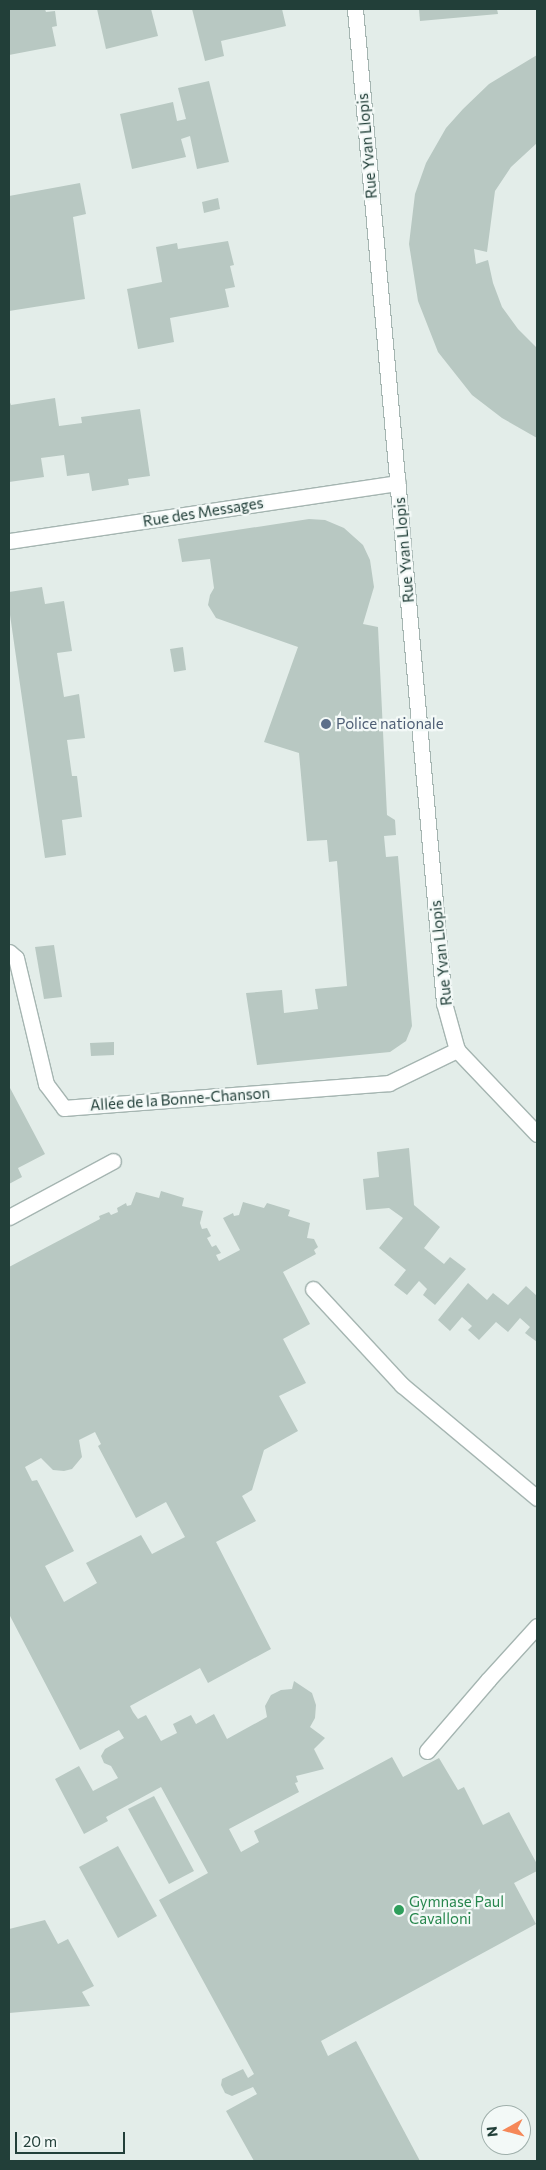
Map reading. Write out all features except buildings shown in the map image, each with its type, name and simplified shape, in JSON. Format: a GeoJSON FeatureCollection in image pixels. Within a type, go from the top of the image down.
{"type":"FeatureCollection","features":[{"type":"Feature","properties":{"kind":"street","name":"Rue Yvan Llopis"},"geometry":{"type":"LineString","coordinates":[[355,9],[444,1003],[457,1050],[537,1134]]}},
{"type":"Feature","properties":{"kind":"street","name":"Rue des Messages"},"geometry":{"type":"LineString","coordinates":[[9,541],[398,483]]}},
{"type":"Feature","properties":{"kind":"street","name":"Allée de la Bonne-Chanson"},"geometry":{"type":"LineString","coordinates":[[9,952],[16,958],[46,1084],[64,1108],[389,1083],[457,1050]]}},
{"type":"Feature","properties":{"kind":"street"},"geometry":{"type":"LineString","coordinates":[[9,1217],[113,1161]]}},
{"type":"Feature","properties":{"kind":"street"},"geometry":{"type":"LineString","coordinates":[[314,1290],[402,1385],[537,1498]]}},
{"type":"Feature","properties":{"kind":"street"},"geometry":{"type":"LineString","coordinates":[[428,1751],[537,1626]]}},
{"type":"Feature","properties":{"kind":"place","name":"Police nationale"},"geometry":{"type":"Point","coordinates":[326,724]}},
{"type":"Feature","properties":{"kind":"place","name":"Gymnase Paul Cavalloni"},"geometry":{"type":"Point","coordinates":[399,1910]}}]}
